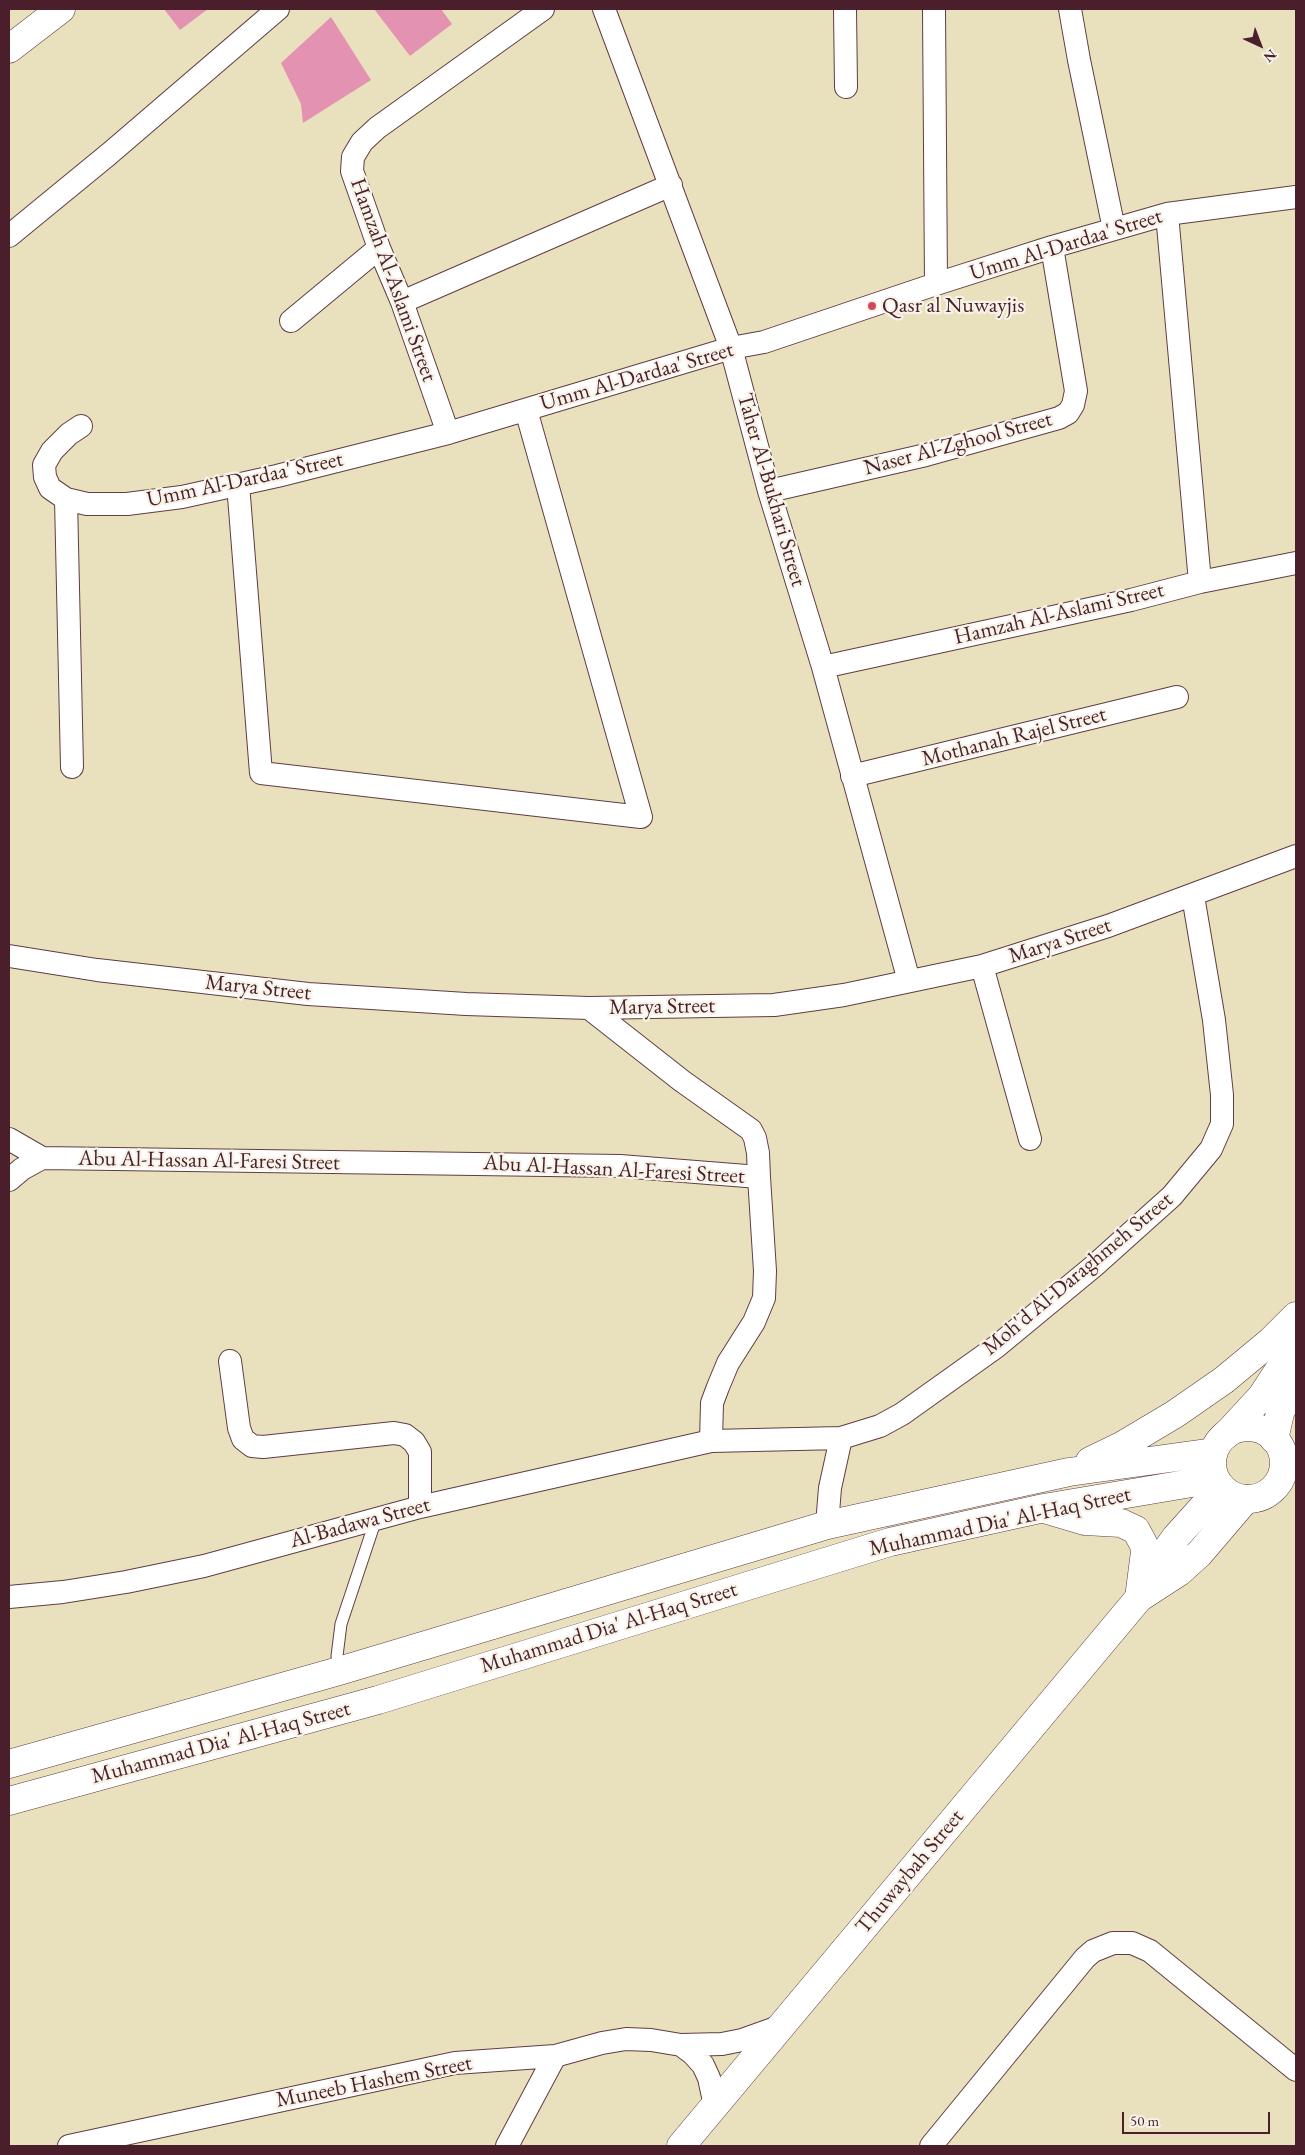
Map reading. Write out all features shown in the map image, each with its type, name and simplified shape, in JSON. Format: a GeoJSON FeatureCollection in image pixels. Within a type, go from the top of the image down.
{"type":"FeatureCollection","features":[{"type":"Feature","properties":{"kind":"main road"},"geometry":{"type":"LineString","coordinates":[[9,49],[61,9]]}},
{"type":"Feature","properties":{"kind":"main road"},"geometry":{"type":"LineString","coordinates":[[1069,1472],[1123,1445],[1175,1414],[1224,1380],[1271,1341],[1296,1316]]}},
{"type":"Feature","properties":{"kind":"main road"},"geometry":{"type":"LineString","coordinates":[[1296,1344],[1262,1396],[1220,1443],[1212,1461],[1218,1483],[1228,1493],[1246,1499],[1256,1498],[1273,1489],[1289,1471],[1282,1452],[1283,1441],[1280,1413],[1296,1378]]}},
{"type":"Feature","properties":{"kind":"main road"},"geometry":{"type":"LineString","coordinates":[[1220,1443],[1236,1430],[1246,1428],[1263,1431],[1283,1441]]}},
{"type":"Feature","properties":{"kind":"main road","name":"Muhammad Dia' Al-Haq Street"},"geometry":{"type":"LineString","coordinates":[[9,1764],[339,1671],[827,1525],[1069,1472],[1220,1443]]}},
{"type":"Feature","properties":{"kind":"main road","name":"Muhammad Dia' Al-Haq Street"},"geometry":{"type":"LineString","coordinates":[[9,1801],[378,1700],[890,1542],[1044,1508],[1218,1483]]}},
{"type":"Feature","properties":{"kind":"main road","name":"Thuwaybah Street"},"geometry":{"type":"LineString","coordinates":[[682,2146],[1139,1598],[1157,1565],[1176,1537],[1218,1483]]}},
{"type":"Feature","properties":{"kind":"main road","name":"Thuwaybah Street"},"geometry":{"type":"LineString","coordinates":[[1139,1598],[1160,1586],[1199,1554],[1246,1499]]}},
{"type":"Feature","properties":{"kind":"main road"},"geometry":{"type":"LineString","coordinates":[[1044,1508],[1078,1520],[1121,1522],[1136,1530],[1144,1545],[1145,1552],[1139,1598]]}},
{"type":"Feature","properties":{"kind":"street"},"geometry":{"type":"LineString","coordinates":[[9,236],[109,154],[278,9]]}},
{"type":"Feature","properties":{"kind":"street","name":"Hamzah Al-Aslami Street"},"geometry":{"type":"LineString","coordinates":[[448,433],[402,302],[379,248],[352,171],[354,157],[362,142],[378,128],[544,9]]}},
{"type":"Feature","properties":{"kind":"street","name":"Taher Al-Bukhari Street"},"geometry":{"type":"LineString","coordinates":[[604,9],[731,348],[769,491],[823,667],[909,981]]}},
{"type":"Feature","properties":{"kind":"street"},"geometry":{"type":"LineString","coordinates":[[845,9],[846,87]]}},
{"type":"Feature","properties":{"kind":"street"},"geometry":{"type":"LineString","coordinates":[[934,9],[936,284]]}},
{"type":"Feature","properties":{"kind":"street"},"geometry":{"type":"LineString","coordinates":[[1070,9],[1114,229]]}},
{"type":"Feature","properties":{"kind":"street"},"geometry":{"type":"LineString","coordinates":[[402,302],[671,185]]}},
{"type":"Feature","properties":{"kind":"street","name":"Umm Al-Dardaa' Street"},"geometry":{"type":"LineString","coordinates":[[81,426],[69,434],[52,451],[44,465],[44,477],[50,488],[66,499],[87,504],[128,504],[182,497],[448,433],[731,348],[764,342],[808,329],[936,284],[1052,247],[1167,214],[1296,197]]}},
{"type":"Feature","properties":{"kind":"street"},"geometry":{"type":"LineString","coordinates":[[1167,214],[1200,582]]}},
{"type":"Feature","properties":{"kind":"street","name":"Naser Al-Zghool Street"},"geometry":{"type":"LineString","coordinates":[[769,491],[926,455],[1059,418],[1068,413],[1073,405],[1076,391],[1052,247]]}},
{"type":"Feature","properties":{"kind":"street"},"geometry":{"type":"LineString","coordinates":[[290,321],[379,248]]}},
{"type":"Feature","properties":{"kind":"street"},"geometry":{"type":"LineString","coordinates":[[238,484],[261,773],[641,817],[526,410]]}},
{"type":"Feature","properties":{"kind":"street"},"geometry":{"type":"LineString","coordinates":[[66,499],[72,767]]}},
{"type":"Feature","properties":{"kind":"street","name":"Hamzah Al-Aslami Street"},"geometry":{"type":"LineString","coordinates":[[823,667],[1131,600],[1200,582],[1296,563]]}},
{"type":"Feature","properties":{"kind":"street","name":"Mothanah Rajel Street"},"geometry":{"type":"LineString","coordinates":[[852,776],[1177,697]]}},
{"type":"Feature","properties":{"kind":"street","name":"Marya Street"},"geometry":{"type":"LineString","coordinates":[[9,956],[97,970],[308,994],[466,1004],[590,1008],[774,1005],[844,995],[982,966],[1108,926],[1193,896],[1296,856]]}},
{"type":"Feature","properties":{"kind":"street","name":"Moh'd Al-Daraghmeh Street"},"geometry":{"type":"LineString","coordinates":[[842,1438],[880,1426],[902,1414],[996,1347],[1094,1266],[1172,1196],[1212,1149],[1222,1124],[1222,1095],[1214,1020],[1193,896]]}},
{"type":"Feature","properties":{"kind":"street"},"geometry":{"type":"LineString","coordinates":[[982,966],[1030,1139]]}},
{"type":"Feature","properties":{"kind":"street"},"geometry":{"type":"LineString","coordinates":[[590,1008],[682,1081],[751,1130],[758,1153],[759,1177]]}},
{"type":"Feature","properties":{"kind":"street"},"geometry":{"type":"LineString","coordinates":[[9,1140],[42,1158]]}},
{"type":"Feature","properties":{"kind":"street"},"geometry":{"type":"LineString","coordinates":[[9,1180],[22,1169],[42,1158]]}},
{"type":"Feature","properties":{"kind":"street","name":"Abu Al-Hassan Al-Faresi Street"},"geometry":{"type":"LineString","coordinates":[[42,1158],[610,1166],[759,1177],[765,1271],[764,1298],[754,1322],[728,1363],[718,1387],[712,1404],[711,1440]]}},
{"type":"Feature","properties":{"kind":"street"},"geometry":{"type":"LineString","coordinates":[[230,1361],[239,1428],[243,1439],[252,1446],[263,1447],[394,1433],[405,1435],[414,1442],[420,1452],[420,1507]]}},
{"type":"Feature","properties":{"kind":"street"},"geometry":{"type":"LineString","coordinates":[[711,1440],[842,1438],[830,1488],[827,1525]]}},
{"type":"Feature","properties":{"kind":"street","name":"Al-Badawa Street"},"geometry":{"type":"LineString","coordinates":[[9,1597],[63,1592],[126,1582],[204,1566],[420,1507],[711,1440]]}},
{"type":"Feature","properties":{"kind":"street"},"geometry":{"type":"LineString","coordinates":[[931,2146],[1085,1958],[1093,1951],[1112,1943],[1132,1943],[1150,1951],[1296,2070]]}},
{"type":"Feature","properties":{"kind":"street","name":"Muneeb Hashem Street"},"geometry":{"type":"LineString","coordinates":[[69,2146],[455,2062],[555,2056],[602,2043],[626,2039],[651,2040],[682,2045],[722,2044],[742,2040],[781,2026]]}},
{"type":"Feature","properties":{"kind":"street"},"geometry":{"type":"LineString","coordinates":[[682,2045],[693,2054],[706,2071],[714,2091],[715,2106]]}},
{"type":"Feature","properties":{"kind":"street"},"geometry":{"type":"LineString","coordinates":[[507,2146],[555,2056]]}},
{"type":"Feature","properties":{"kind":"lane"},"geometry":{"type":"LineString","coordinates":[[339,1671],[337,1656],[341,1624],[376,1519]]}},
{"type":"Feature","properties":{"kind":"building"},"geometry":{"type":"Polygon","coordinates":[[[164,9],[208,9],[180,30],[164,9]]]}},
{"type":"Feature","properties":{"kind":"building"},"geometry":{"type":"Polygon","coordinates":[[[374,9],[441,9],[452,24],[410,56],[374,9]]]}},
{"type":"Feature","properties":{"kind":"building"},"geometry":{"type":"Polygon","coordinates":[[[331,17],[371,80],[303,123],[301,104],[281,63],[331,17]]]}},
{"type":"Feature","properties":{"kind":"place","name":"Qasr al Nuwayjis"},"geometry":{"type":"Point","coordinates":[872,306]}}]}
